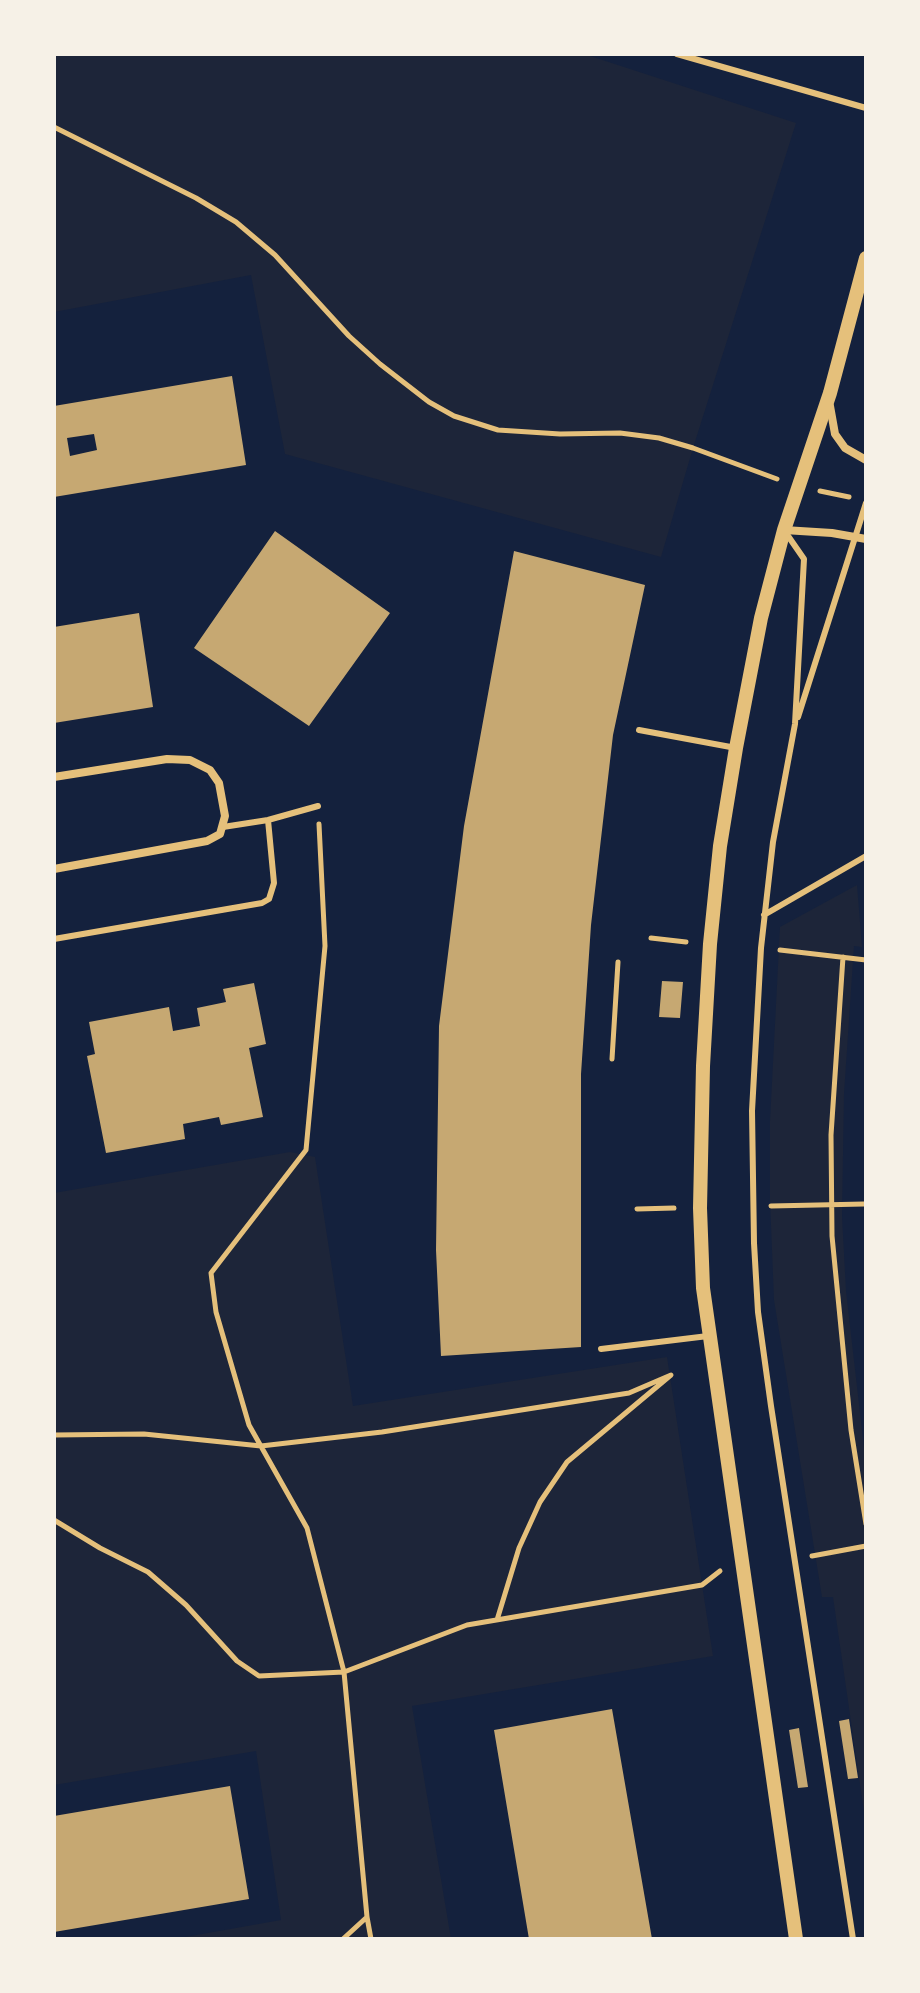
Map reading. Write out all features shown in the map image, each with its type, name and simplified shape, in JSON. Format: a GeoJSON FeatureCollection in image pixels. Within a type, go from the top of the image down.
{"type":"FeatureCollection","features":[{"type":"Feature","properties":{"kind":"street"},"geometry":{"type":"LineString","coordinates":[[794,1937],[708,1336],[700,1221],[703,1066],[716,884],[736,748],[761,618],[784,530],[830,393],[866,258]]}},
{"type":"Feature","properties":{"kind":"street"},"geometry":{"type":"LineString","coordinates":[[830,393],[835,434],[845,448],[866,460]]}},
{"type":"Feature","properties":{"kind":"street"},"geometry":{"type":"LineString","coordinates":[[784,530],[861,537]]}},
{"type":"Feature","properties":{"kind":"street"},"geometry":{"type":"LineString","coordinates":[[54,777],[167,759],[190,760],[210,770],[219,783],[225,816],[223,827],[207,841],[54,869]]}},
{"type":"Feature","properties":{"kind":"lane"},"geometry":{"type":"LineString","coordinates":[[677,54],[866,108]]}},
{"type":"Feature","properties":{"kind":"lane"},"geometry":{"type":"LineString","coordinates":[[795,724],[861,537],[866,503]]}},
{"type":"Feature","properties":{"kind":"lane"},"geometry":{"type":"LineString","coordinates":[[784,530],[804,559],[795,724],[773,842],[764,915],[752,1137],[758,1312],[853,1939]]}},
{"type":"Feature","properties":{"kind":"lane"},"geometry":{"type":"LineString","coordinates":[[639,730],[736,748]]}},
{"type":"Feature","properties":{"kind":"lane"},"geometry":{"type":"LineString","coordinates":[[223,827],[268,820],[318,806]]}},
{"type":"Feature","properties":{"kind":"lane"},"geometry":{"type":"LineString","coordinates":[[54,939],[262,903],[269,899],[274,883],[268,820]]}},
{"type":"Feature","properties":{"kind":"lane"},"geometry":{"type":"LineString","coordinates":[[764,915],[866,856]]}},
{"type":"Feature","properties":{"kind":"lane"},"geometry":{"type":"LineString","coordinates":[[601,1349],[708,1336]]}},
{"type":"Feature","properties":{"kind":"path"},"geometry":{"type":"LineString","coordinates":[[54,127],[196,198],[236,222],[275,255],[342,329],[380,364],[429,402],[454,416],[498,430],[560,434],[620,433],[659,438],[782,482]]}},
{"type":"Feature","properties":{"kind":"path"},"geometry":{"type":"LineString","coordinates":[[819,490],[855,499]]}},
{"type":"Feature","properties":{"kind":"path"},"geometry":{"type":"LineString","coordinates":[[318,806],[325,946],[306,1150],[211,1273],[216,1312],[249,1425],[307,1528],[344,1672],[371,1939]]}},
{"type":"Feature","properties":{"kind":"path"},"geometry":{"type":"LineString","coordinates":[[651,938],[691,942]]}},
{"type":"Feature","properties":{"kind":"path"},"geometry":{"type":"LineString","coordinates":[[778,950],[866,960]]}},
{"type":"Feature","properties":{"kind":"path"},"geometry":{"type":"LineString","coordinates":[[843,957],[831,1135],[832,1204],[839,1323],[866,1524]]}},
{"type":"Feature","properties":{"kind":"path"},"geometry":{"type":"LineString","coordinates":[[612,1059],[618,962]]}},
{"type":"Feature","properties":{"kind":"path"},"geometry":{"type":"LineString","coordinates":[[770,1207],[864,1204]]}},
{"type":"Feature","properties":{"kind":"path"},"geometry":{"type":"LineString","coordinates":[[637,1209],[674,1208]]}},
{"type":"Feature","properties":{"kind":"path"},"geometry":{"type":"LineString","coordinates":[[54,1435],[144,1434],[261,1446],[382,1432],[629,1393],[671,1375],[567,1462],[540,1502],[519,1548],[497,1620]]}},
{"type":"Feature","properties":{"kind":"path"},"geometry":{"type":"LineString","coordinates":[[54,1520],[148,1572],[186,1605],[237,1661],[259,1676],[344,1672],[467,1625],[702,1585],[721,1570]]}},
{"type":"Feature","properties":{"kind":"path"},"geometry":{"type":"LineString","coordinates":[[811,1556],[866,1546]]}},
{"type":"Feature","properties":{"kind":"path"},"geometry":{"type":"LineString","coordinates":[[343,1939],[367,1917]]}},
{"type":"Feature","properties":{"kind":"shaded area"},"geometry":{"type":"Polygon","coordinates":[[[54,54],[584,54],[796,123],[661,557],[285,454],[251,275],[54,312],[54,54]]]}},
{"type":"Feature","properties":{"kind":"shaded area"},"geometry":{"type":"Polygon","coordinates":[[[857,885],[862,947],[854,946],[844,1094],[842,1216],[846,1291],[866,1465],[866,1826],[833,1597],[822,1597],[774,1300],[770,1200],[770,1121],[780,927],[857,885]]]}},
{"type":"Feature","properties":{"kind":"shaded area"},"geometry":{"type":"Polygon","coordinates":[[[290,1152],[315,1157],[353,1406],[667,1357],[713,1656],[412,1706],[451,1939],[174,1939],[281,1920],[256,1751],[54,1785],[54,1193],[290,1152]]]}},
{"type":"Feature","properties":{"kind":"building"},"geometry":{"type":"Polygon","coordinates":[[[232,376],[246,465],[54,497],[54,406],[232,376]],[[94,434],[67,438],[70,456],[97,450],[94,434]]]}},
{"type":"Feature","properties":{"kind":"building"},"geometry":{"type":"Polygon","coordinates":[[[275,531],[390,613],[309,726],[194,648],[275,531]]]}},
{"type":"Feature","properties":{"kind":"building"},"geometry":{"type":"Polygon","coordinates":[[[514,551],[645,585],[613,735],[591,925],[581,1074],[581,1347],[441,1356],[436,1250],[439,1026],[464,826],[514,551]]]}},
{"type":"Feature","properties":{"kind":"building"},"geometry":{"type":"Polygon","coordinates":[[[139,613],[153,707],[54,723],[54,627],[139,613]]]}},
{"type":"Feature","properties":{"kind":"building"},"geometry":{"type":"Polygon","coordinates":[[[662,981],[683,982],[680,1018],[659,1017],[662,981]]]}},
{"type":"Feature","properties":{"kind":"building"},"geometry":{"type":"Polygon","coordinates":[[[254,983],[266,1044],[249,1048],[263,1117],[221,1125],[219,1117],[183,1124],[185,1139],[106,1153],[87,1056],[95,1054],[89,1022],[169,1007],[173,1031],[200,1026],[197,1008],[226,1002],[223,989],[254,983]]]}},
{"type":"Feature","properties":{"kind":"building"},"geometry":{"type":"Polygon","coordinates":[[[612,1709],[652,1939],[529,1939],[494,1730],[612,1709]]]}},
{"type":"Feature","properties":{"kind":"building"},"geometry":{"type":"Polygon","coordinates":[[[849,1719],[858,1778],[848,1779],[839,1721],[849,1719]]]}},
{"type":"Feature","properties":{"kind":"building"},"geometry":{"type":"Polygon","coordinates":[[[799,1728],[808,1787],[798,1788],[789,1730],[799,1728]]]}},
{"type":"Feature","properties":{"kind":"building"},"geometry":{"type":"Polygon","coordinates":[[[230,1786],[249,1899],[54,1932],[54,1816],[230,1786]]]}}]}
